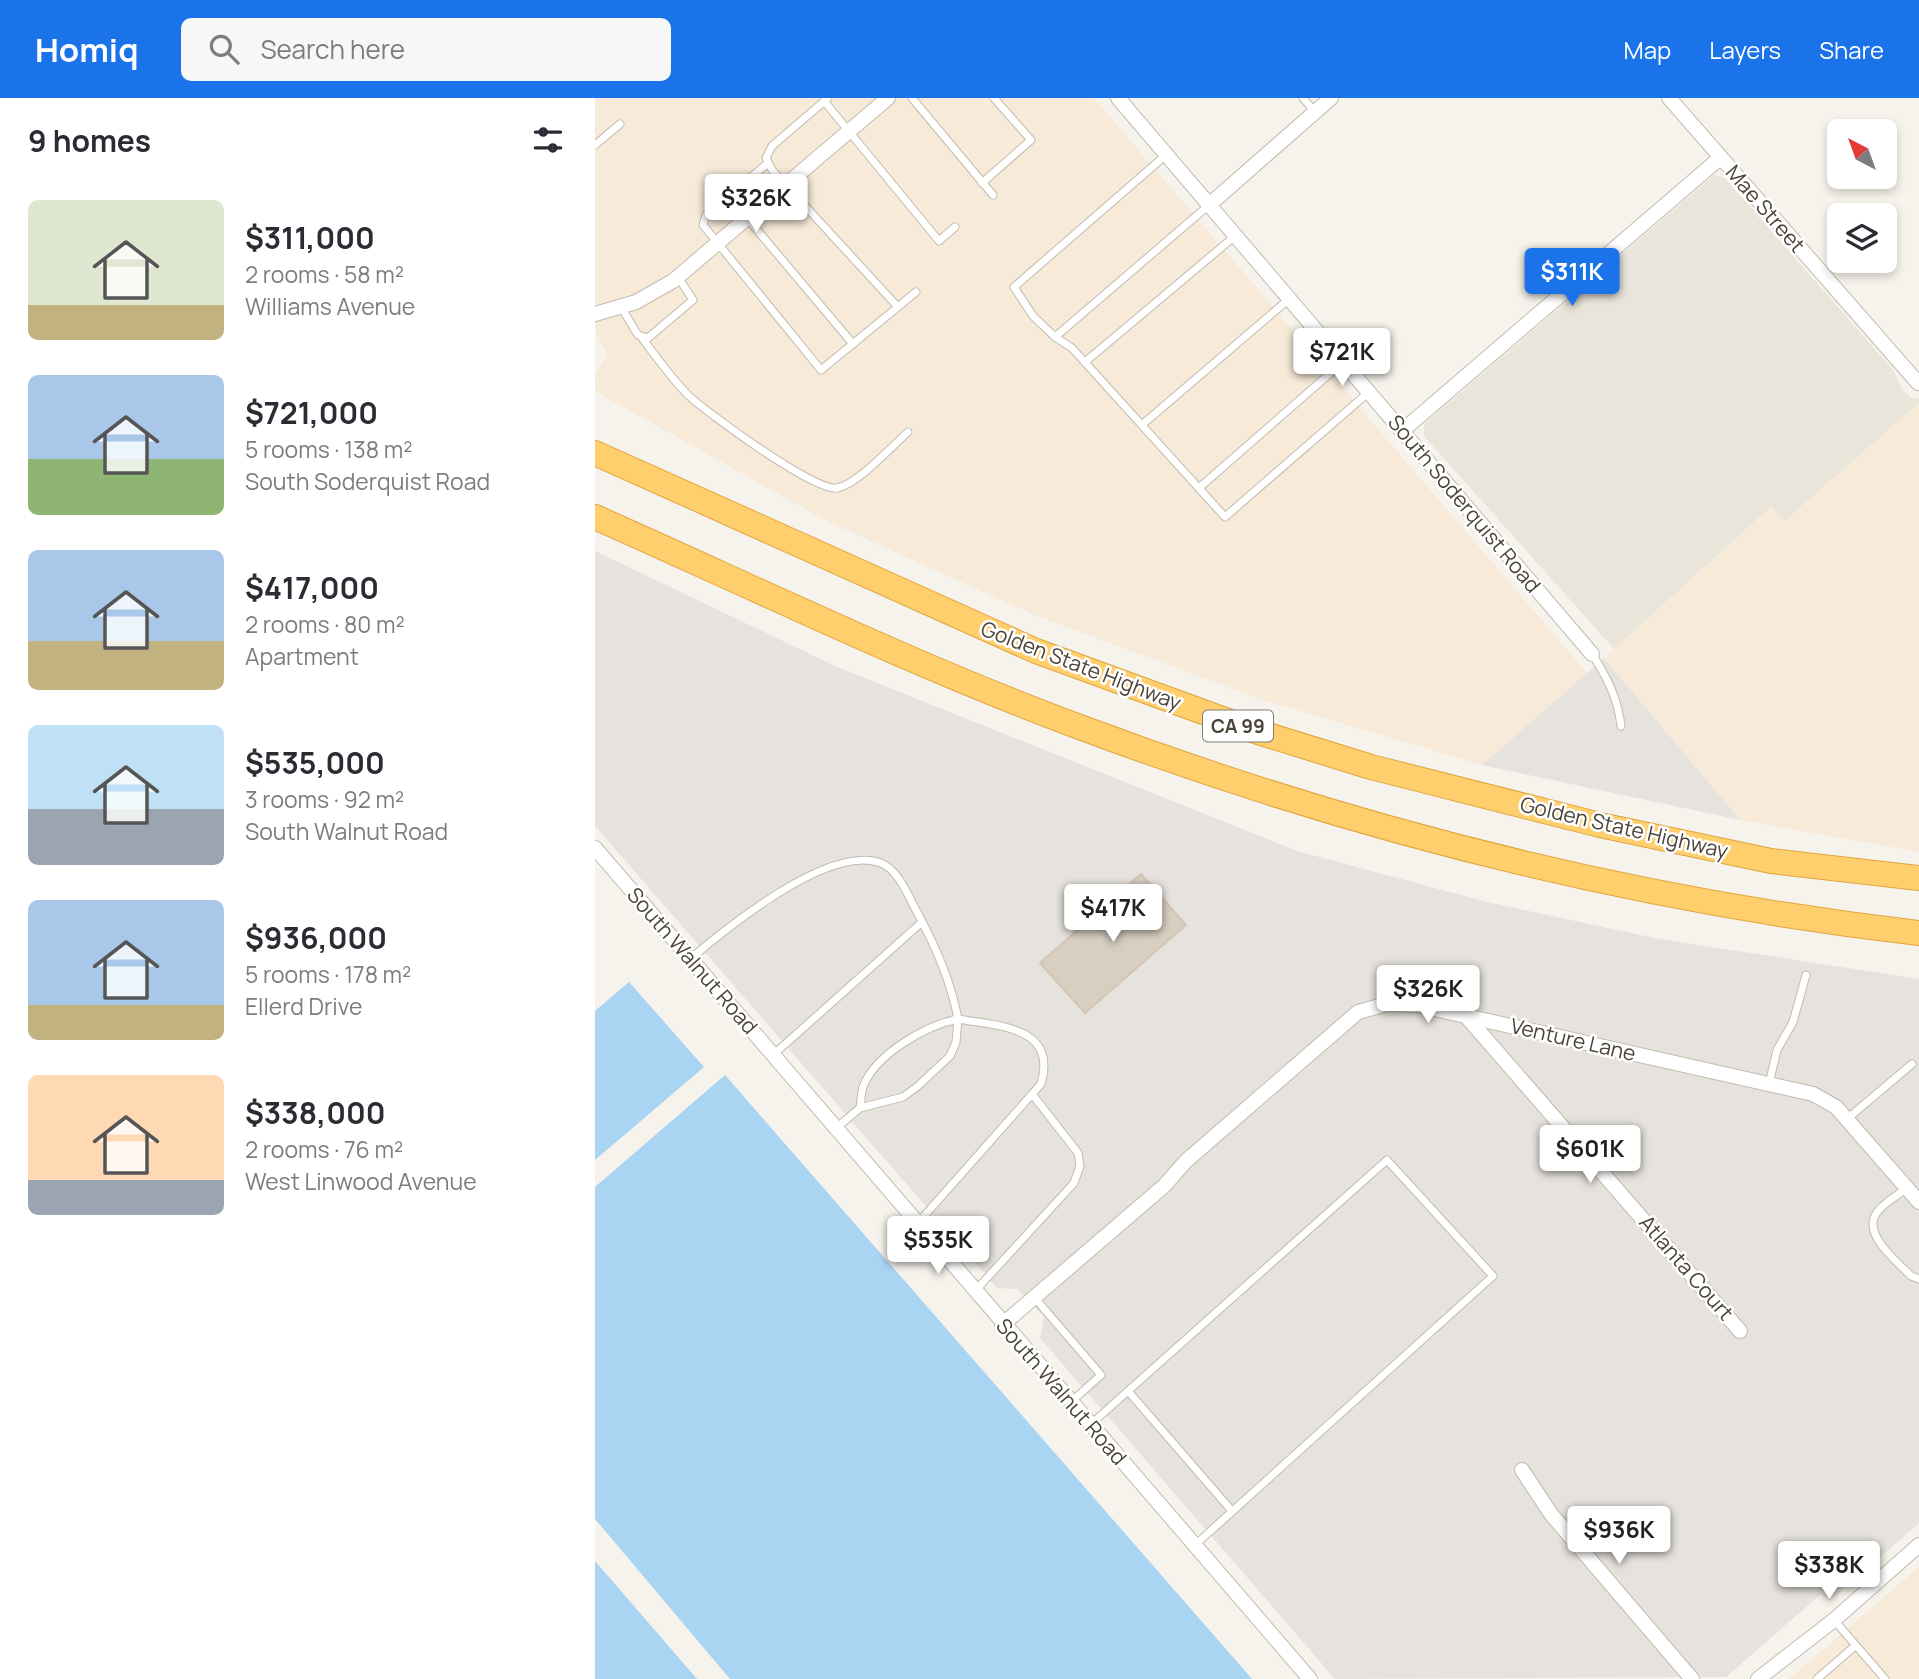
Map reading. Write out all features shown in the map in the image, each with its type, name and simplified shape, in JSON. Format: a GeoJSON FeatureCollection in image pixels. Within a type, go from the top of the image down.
{"type":"FeatureCollection","features":[{"type":"Feature","properties":{"kind":"highway","name":"Golden State Highway"},"geometry":{"type":"LineString","coordinates":[[595,453],[1014,642],[1146,694],[1258,732],[1371,767],[1600,825],[1771,861],[1919,878]]}},
{"type":"Feature","properties":{"kind":"highway","name":"CA 99"},"geometry":{"type":"LineString","coordinates":[[595,517],[962,680],[1061,720],[1302,804],[1419,837],[1595,880],[1773,913],[1919,933]]}},
{"type":"Feature","properties":{"kind":"street"},"geometry":{"type":"LineString","coordinates":[[595,314],[651,295],[678,278],[888,98]]}},
{"type":"Feature","properties":{"kind":"street","name":"South Soderquist Road"},"geometry":{"type":"LineString","coordinates":[[1118,98],[1592,654]]}},
{"type":"Feature","properties":{"kind":"street"},"geometry":{"type":"LineString","coordinates":[[1209,205],[1331,98]]}},
{"type":"Feature","properties":{"kind":"street","name":"Mae Street"},"geometry":{"type":"LineString","coordinates":[[1669,98],[1918,383]]}},
{"type":"Feature","properties":{"kind":"street"},"geometry":{"type":"LineString","coordinates":[[1402,431],[1720,158]]}},
{"type":"Feature","properties":{"kind":"street","name":"South Walnut Road"},"geometry":{"type":"LineString","coordinates":[[595,848],[1002,1325],[1310,1679]]}},
{"type":"Feature","properties":{"kind":"street","name":"Venture Lane"},"geometry":{"type":"LineString","coordinates":[[1002,1325],[1358,1012],[1387,1004],[1417,1005],[1465,1015],[1813,1094],[1836,1107],[1919,1202]]}},
{"type":"Feature","properties":{"kind":"street","name":"Atlanta Court"},"geometry":{"type":"LineString","coordinates":[[1465,1015],[1740,1331]]}},
{"type":"Feature","properties":{"kind":"street"},"geometry":{"type":"LineString","coordinates":[[1522,1470],[1551,1514],[1692,1679]]}},
{"type":"Feature","properties":{"kind":"street"},"geometry":{"type":"LineString","coordinates":[[1758,1679],[1833,1620],[1919,1545]]}},
{"type":"Feature","properties":{"kind":"lane"},"geometry":{"type":"LineString","coordinates":[[912,98],[993,195]]}},
{"type":"Feature","properties":{"kind":"lane"},"geometry":{"type":"LineString","coordinates":[[982,183],[1031,139],[994,98]]}},
{"type":"Feature","properties":{"kind":"lane"},"geometry":{"type":"LineString","coordinates":[[1303,98],[1315,112]]}},
{"type":"Feature","properties":{"kind":"lane"},"geometry":{"type":"LineString","coordinates":[[898,307],[768,163],[768,152],[772,146],[826,100],[848,133],[939,241],[955,227]]}},
{"type":"Feature","properties":{"kind":"lane"},"geometry":{"type":"LineString","coordinates":[[595,145],[620,124]]}},
{"type":"Feature","properties":{"kind":"lane"},"geometry":{"type":"LineString","coordinates":[[1166,155],[1014,287],[1033,316],[1055,337],[1072,348],[1225,517],[1369,392]]}},
{"type":"Feature","properties":{"kind":"lane"},"geometry":{"type":"LineString","coordinates":[[768,163],[703,220],[717,244],[821,370],[916,292]]}},
{"type":"Feature","properties":{"kind":"lane"},"geometry":{"type":"LineString","coordinates":[[1055,337],[1209,205]]}},
{"type":"Feature","properties":{"kind":"lane"},"geometry":{"type":"LineString","coordinates":[[747,218],[853,344]]}},
{"type":"Feature","properties":{"kind":"lane"},"geometry":{"type":"LineString","coordinates":[[1085,362],[1235,236]]}},
{"type":"Feature","properties":{"kind":"lane"},"geometry":{"type":"LineString","coordinates":[[642,338],[653,336],[693,300],[678,278]]}},
{"type":"Feature","properties":{"kind":"lane"},"geometry":{"type":"LineString","coordinates":[[1143,424],[1289,299]]}},
{"type":"Feature","properties":{"kind":"lane"},"geometry":{"type":"LineString","coordinates":[[621,307],[642,338],[695,401],[781,462],[827,489],[841,487],[853,481],[908,432]]}},
{"type":"Feature","properties":{"kind":"lane"},"geometry":{"type":"LineString","coordinates":[[1199,488],[1343,362]]}},
{"type":"Feature","properties":{"kind":"lane"},"geometry":{"type":"LineString","coordinates":[[1592,654],[1611,687],[1619,709],[1621,726]]}},
{"type":"Feature","properties":{"kind":"lane"},"geometry":{"type":"LineString","coordinates":[[690,959],[757,905],[835,865],[861,861],[881,863],[896,875],[933,942],[958,1019],[956,1042],[950,1056],[903,1097],[860,1108],[835,1129]]}},
{"type":"Feature","properties":{"kind":"lane"},"geometry":{"type":"LineString","coordinates":[[773,1056],[922,922]]}},
{"type":"Feature","properties":{"kind":"lane"},"geometry":{"type":"LineString","coordinates":[[1769,1084],[1777,1050],[1793,1021],[1806,975]]}},
{"type":"Feature","properties":{"kind":"lane"},"geometry":{"type":"LineString","coordinates":[[860,1108],[863,1085],[890,1055],[918,1032],[935,1024],[958,1019],[1022,1030],[1034,1040],[1046,1068],[1041,1084],[917,1224]]}},
{"type":"Feature","properties":{"kind":"lane"},"geometry":{"type":"LineString","coordinates":[[1846,1119],[1912,1064]]}},
{"type":"Feature","properties":{"kind":"lane"},"geometry":{"type":"LineString","coordinates":[[975,1292],[1074,1183],[1080,1166],[1078,1153],[1032,1094]]}},
{"type":"Feature","properties":{"kind":"lane"},"geometry":{"type":"LineString","coordinates":[[1090,1425],[1387,1160],[1493,1276],[1195,1546]]}},
{"type":"Feature","properties":{"kind":"lane"},"geometry":{"type":"LineString","coordinates":[[1906,1188],[1880,1210],[1874,1219],[1874,1232],[1911,1276],[1919,1279]]}},
{"type":"Feature","properties":{"kind":"lane"},"geometry":{"type":"LineString","coordinates":[[1034,1297],[1101,1375],[1070,1403]]}},
{"type":"Feature","properties":{"kind":"lane"},"geometry":{"type":"LineString","coordinates":[[1128,1391],[1232,1511]]}},
{"type":"Feature","properties":{"kind":"lane"},"geometry":{"type":"LineString","coordinates":[[1833,1620],[1885,1679]]}},
{"type":"Feature","properties":{"kind":"lane"},"geometry":{"type":"LineString","coordinates":[[1817,1679],[1856,1646]]}},
{"type":"Feature","properties":{"kind":"shaded area"},"geometry":{"type":"Polygon","coordinates":[[[595,98],[1094,98],[1587,673],[1482,765],[1260,699],[1032,614],[825,520],[595,391],[595,375],[607,354],[595,331],[595,98]]]}},
{"type":"Feature","properties":{"kind":"shaded area"},"geometry":{"type":"Polygon","coordinates":[[[1714,175],[1724,177],[1893,370],[1903,391],[1914,399],[1919,398],[1919,403],[1785,521],[1771,507],[1614,649],[1424,436],[1424,424],[1714,175]]]}},
{"type":"Feature","properties":{"kind":"shaded area"},"geometry":{"type":"Polygon","coordinates":[[[1919,403],[1919,852],[1740,820],[1604,658],[1772,507],[1785,521],[1919,403]]]}},
{"type":"Feature","properties":{"kind":"shaded area"},"geometry":{"type":"Polygon","coordinates":[[[595,551],[837,667],[1297,851],[1487,902],[1659,939],[1919,979],[1919,1523],[1830,1601],[1821,1594],[1726,1677],[1335,1679],[1040,1338],[1044,1317],[1017,1289],[997,1288],[595,826],[595,551]]]}},
{"type":"Feature","properties":{"kind":"shaded area"},"geometry":{"type":"Polygon","coordinates":[[[1604,658],[1740,820],[1482,765],[1604,658]]]}},
{"type":"Feature","properties":{"kind":"shaded area"},"geometry":{"type":"Polygon","coordinates":[[[1919,1567],[1919,1679],[1789,1679],[1919,1567]]]}},
{"type":"Feature","properties":{"kind":"water"},"geometry":{"type":"Polygon","coordinates":[[[629,982],[704,1067],[595,1160],[595,1011],[629,982]]]}},
{"type":"Feature","properties":{"kind":"water"},"geometry":{"type":"Polygon","coordinates":[[[725,1075],[1252,1679],[730,1679],[595,1519],[595,1187],[725,1075]]]}},
{"type":"Feature","properties":{"kind":"water"},"geometry":{"type":"Polygon","coordinates":[[[595,1561],[697,1679],[595,1679],[595,1561]]]}},
{"type":"Feature","properties":{"kind":"building"},"geometry":{"type":"Polygon","coordinates":[[[1141,874],[1186,925],[1085,1013],[1040,963],[1141,874]]]}}]}
